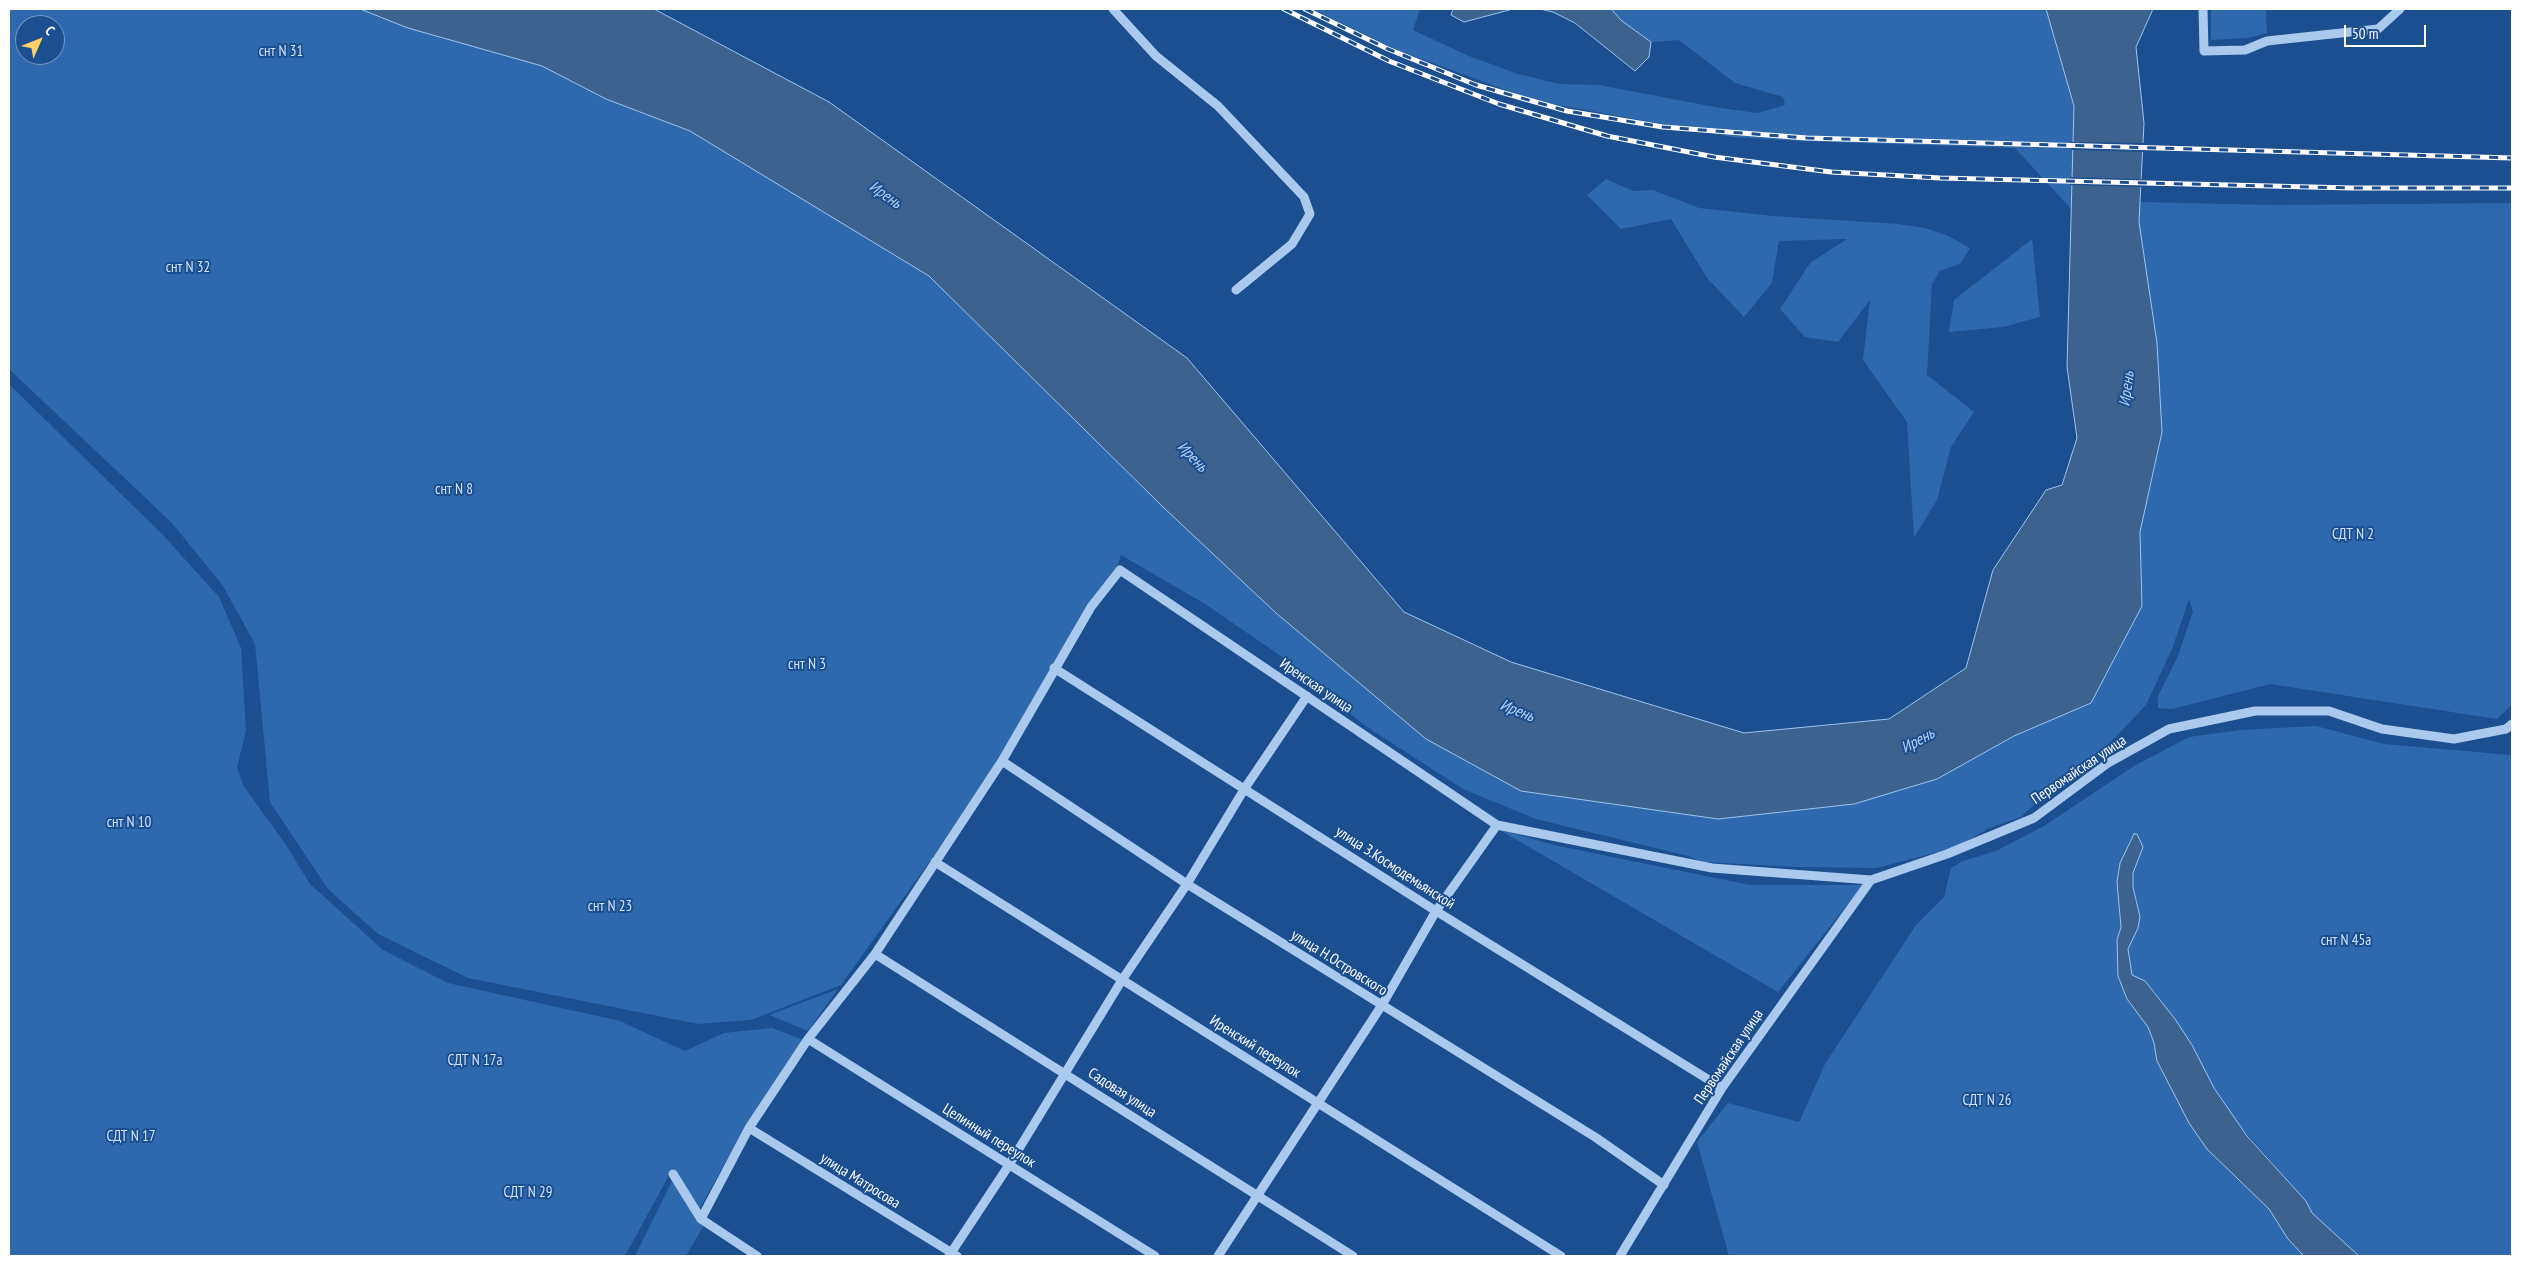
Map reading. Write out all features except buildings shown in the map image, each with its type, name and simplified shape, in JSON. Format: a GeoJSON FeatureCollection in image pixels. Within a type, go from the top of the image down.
{"type":"FeatureCollection","features":[{"type":"Feature","properties":{"kind":"street"},"geometry":{"type":"LineString","coordinates":[[1113,9],[1156,56],[1218,106],[1304,196],[1310,214],[1292,244],[1236,290]]}},
{"type":"Feature","properties":{"kind":"street"},"geometry":{"type":"LineString","coordinates":[[2203,9],[2204,51],[2245,50],[2267,40],[2378,29],[2400,9]]}},
{"type":"Feature","properties":{"kind":"street","name":"Иренская улица"},"geometry":{"type":"LineString","coordinates":[[1054,668],[1091,608],[1120,570],[1497,825]]}},
{"type":"Feature","properties":{"kind":"street"},"geometry":{"type":"LineString","coordinates":[[701,1219],[749,1128],[808,1039],[875,954],[1002,760],[1054,668]]}},
{"type":"Feature","properties":{"kind":"street","name":"улица З.Космодемьянской"},"geometry":{"type":"LineString","coordinates":[[1054,668],[1436,911],[1722,1088]]}},
{"type":"Feature","properties":{"kind":"street"},"geometry":{"type":"LineString","coordinates":[[952,1255],[1122,980],[1187,884],[1245,788],[1307,696]]}},
{"type":"Feature","properties":{"kind":"street","name":"Первомайская улица"},"geometry":{"type":"LineString","coordinates":[[1497,825],[1712,868],[1871,880],[1948,854],[2034,818],[2108,763],[2169,729],[2255,711],[2329,711],[2382,729],[2454,739],[2506,729],[2512,724]]}},
{"type":"Feature","properties":{"kind":"street","name":"улица Н.Островского"},"geometry":{"type":"LineString","coordinates":[[1002,760],[1187,884],[1594,1137],[1664,1185]]}},
{"type":"Feature","properties":{"kind":"street"},"geometry":{"type":"LineString","coordinates":[[1218,1256],[1382,1005],[1436,911],[1497,825]]}},
{"type":"Feature","properties":{"kind":"street","name":"Иренский переулок"},"geometry":{"type":"LineString","coordinates":[[935,862],[1560,1256]]}},
{"type":"Feature","properties":{"kind":"street","name":"Первомайская улица"},"geometry":{"type":"LineString","coordinates":[[1620,1256],[1722,1088],[1871,880]]}},
{"type":"Feature","properties":{"kind":"street","name":"Садовая улица"},"geometry":{"type":"LineString","coordinates":[[875,954],[1065,1072],[1256,1196],[1353,1256]]}},
{"type":"Feature","properties":{"kind":"street","name":"Целинный переулок"},"geometry":{"type":"LineString","coordinates":[[808,1039],[1155,1256]]}},
{"type":"Feature","properties":{"kind":"street","name":"улица Матросова"},"geometry":{"type":"LineString","coordinates":[[749,1128],[952,1255]]}},
{"type":"Feature","properties":{"kind":"street"},"geometry":{"type":"LineString","coordinates":[[673,1174],[701,1219],[757,1256]]}},
{"type":"Feature","properties":{"kind":"green space"},"geometry":{"type":"Polygon","coordinates":[[[9,9],[360,9],[408,28],[542,66],[606,99],[690,131],[929,276],[1163,507],[1276,613],[1854,804],[1937,779],[2014,736],[2091,703],[2142,606],[2140,532],[2162,432],[2139,222],[2139,202],[2274,205],[2512,203],[2512,705],[2497,719],[2270,684],[2172,709],[2158,708],[2158,696],[2177,658],[2193,612],[2189,599],[2172,649],[2146,705],[2092,762],[2055,786],[2021,817],[1989,828],[1957,847],[1876,868],[1798,867],[1703,862],[1688,856],[1536,819],[1463,789],[1364,725],[1281,656],[1205,604],[1121,555],[1117,567],[1048,673],[998,760],[930,861],[841,985],[751,1020],[698,1024],[468,978],[378,934],[328,889],[270,802],[255,644],[223,586],[172,523],[9,369],[9,9]]]}},
{"type":"Feature","properties":{"kind":"green space"},"geometry":{"type":"Polygon","coordinates":[[[1312,9],[1420,9],[1413,30],[1469,56],[1518,74],[1559,84],[1599,85],[1720,108],[1758,113],[1785,105],[1783,97],[1735,83],[1679,40],[1651,42],[1622,21],[1611,9],[2046,9],[2074,106],[2072,210],[2015,148],[1733,137],[1536,101],[1397,50],[1312,9]]]}},
{"type":"Feature","properties":{"kind":"green space"},"geometry":{"type":"Polygon","coordinates":[[[2211,9],[2266,9],[2267,33],[2248,38],[2211,40],[2211,9]]]}},
{"type":"Feature","properties":{"kind":"green space"},"geometry":{"type":"Polygon","coordinates":[[[1606,179],[1633,191],[1653,190],[1699,208],[1773,216],[1898,224],[1925,228],[1946,235],[1970,248],[1961,263],[1940,271],[1932,284],[1927,375],[1974,412],[1951,447],[1937,500],[1914,538],[1907,422],[1863,360],[1870,300],[1838,342],[1805,337],[1780,309],[1810,263],[1847,239],[1779,241],[1772,283],[1744,317],[1707,278],[1671,219],[1621,229],[1587,195],[1606,179]]]}},
{"type":"Feature","properties":{"kind":"green space"},"geometry":{"type":"Polygon","coordinates":[[[2032,239],[2040,317],[2003,327],[1949,332],[1954,300],[2032,239]]]}},
{"type":"Feature","properties":{"kind":"green space"},"geometry":{"type":"Polygon","coordinates":[[[9,384],[163,535],[219,597],[241,648],[246,731],[237,767],[243,785],[286,845],[310,884],[383,950],[448,983],[620,1021],[685,1051],[724,1033],[772,1028],[803,1040],[745,1127],[700,1208],[673,1168],[625,1256],[9,1256],[9,384]]]}},
{"type":"Feature","properties":{"kind":"green space"},"geometry":{"type":"Polygon","coordinates":[[[2316,726],[2384,744],[2512,755],[2512,1256],[2359,1256],[2312,1213],[2306,1201],[2233,1118],[2202,1068],[2192,1045],[2154,991],[2132,975],[2128,949],[2138,928],[2140,917],[2133,887],[2133,873],[2143,847],[2137,835],[2134,834],[2120,863],[2117,882],[2121,927],[2117,940],[2127,999],[2148,1027],[2154,1043],[2157,1061],[2189,1123],[2207,1149],[2269,1209],[2288,1239],[2304,1256],[1729,1256],[1697,1142],[1728,1103],[1799,1122],[1825,1064],[1916,925],[1944,897],[1951,868],[1963,861],[1996,851],[2044,826],[2134,766],[2189,737],[2240,730],[2316,726]]]}},
{"type":"Feature","properties":{"kind":"green space"},"geometry":{"type":"Polygon","coordinates":[[[1498,829],[1554,845],[1750,885],[1863,885],[1778,992],[1498,829]]]}},
{"type":"Feature","properties":{"kind":"green space"},"geometry":{"type":"Polygon","coordinates":[[[838,989],[808,1031],[769,1015],[838,989]]]}},
{"type":"Feature","properties":{"kind":"green space"},"geometry":{"type":"Polygon","coordinates":[[[673,1179],[704,1225],[686,1256],[635,1256],[673,1179]]]}},
{"type":"Feature","properties":{"kind":"water","name":"Ирень"},"geometry":{"type":"Polygon","coordinates":[[[360,9],[654,9],[829,102],[1187,358],[1404,612],[1511,662],[1744,733],[1889,719],[1966,668],[1993,570],[2046,490],[2062,485],[2077,438],[2067,367],[2074,106],[2046,9],[2153,9],[2136,47],[2144,123],[2139,222],[2157,343],[2162,432],[2140,532],[2142,606],[2091,703],[2014,736],[1937,779],[1854,804],[1718,819],[1521,791],[1426,739],[1276,613],[1163,507],[929,276],[690,131],[606,99],[542,66],[408,28],[360,9]]]}},
{"type":"Feature","properties":{"kind":"water"},"geometry":{"type":"Polygon","coordinates":[[[1453,9],[1513,9],[1464,22],[1451,15],[1453,9]]]}},
{"type":"Feature","properties":{"kind":"water"},"geometry":{"type":"Polygon","coordinates":[[[1540,9],[1611,9],[1622,21],[1651,42],[1649,57],[1635,71],[1575,23],[1553,12],[1540,9]]]}},
{"type":"Feature","properties":{"kind":"water"},"geometry":{"type":"Polygon","coordinates":[[[2134,834],[2137,834],[2143,847],[2133,873],[2133,887],[2140,917],[2138,928],[2128,949],[2132,975],[2145,981],[2175,1019],[2192,1045],[2214,1088],[2247,1136],[2306,1201],[2312,1213],[2359,1256],[2304,1256],[2288,1239],[2269,1209],[2207,1149],[2189,1123],[2157,1061],[2154,1043],[2148,1027],[2127,999],[2118,976],[2117,940],[2121,927],[2117,882],[2120,863],[2134,834]]]}},
{"type":"Feature","properties":{"kind":"pier"},"geometry":{"type":"Polygon","coordinates":[[[2071,142],[2145,143],[2145,152],[2071,150],[2071,142]]]}},
{"type":"Feature","properties":{"kind":"pier"},"geometry":{"type":"Polygon","coordinates":[[[2070,177],[2143,179],[2142,187],[2070,185],[2070,177]]]}},
{"type":"Feature","properties":{"kind":"railway"},"geometry":{"type":"LineString","coordinates":[[1284,9],[1389,61],[1499,104],[1607,136],[1714,157],[1831,172],[1940,178],[2352,188],[2512,188]]}},
{"type":"Feature","properties":{"kind":"railway"},"geometry":{"type":"LineString","coordinates":[[1305,9],[1388,49],[1476,85],[1567,111],[1663,127],[1807,138],[2512,158]]}},
{"type":"Feature","properties":{"kind":"park label","name":"снт N 31"},"geometry":{"type":"Point","coordinates":[281,52]}},
{"type":"Feature","properties":{"kind":"park label","name":"снт N 32"},"geometry":{"type":"Point","coordinates":[188,268]}},
{"type":"Feature","properties":{"kind":"park label","name":"снт N 8"},"geometry":{"type":"Point","coordinates":[454,490]}},
{"type":"Feature","properties":{"kind":"park label","name":"СДТ N 2"},"geometry":{"type":"Point","coordinates":[2353,535]}},
{"type":"Feature","properties":{"kind":"park label","name":"снт N 3"},"geometry":{"type":"Point","coordinates":[807,665]}},
{"type":"Feature","properties":{"kind":"park label","name":"снт N 10"},"geometry":{"type":"Point","coordinates":[129,823]}},
{"type":"Feature","properties":{"kind":"park label","name":"снт N 23"},"geometry":{"type":"Point","coordinates":[610,907]}},
{"type":"Feature","properties":{"kind":"park label","name":"снт N 45а"},"geometry":{"type":"Point","coordinates":[2346,941]}},
{"type":"Feature","properties":{"kind":"park label","name":"СДТ N 17а"},"geometry":{"type":"Point","coordinates":[475,1061]}},
{"type":"Feature","properties":{"kind":"park label","name":"СДТ N 26"},"geometry":{"type":"Point","coordinates":[1987,1101]}},
{"type":"Feature","properties":{"kind":"park label","name":"СДТ N 17"},"geometry":{"type":"Point","coordinates":[131,1137]}},
{"type":"Feature","properties":{"kind":"park label","name":"СДТ N 29"},"geometry":{"type":"Point","coordinates":[528,1193]}}]}
